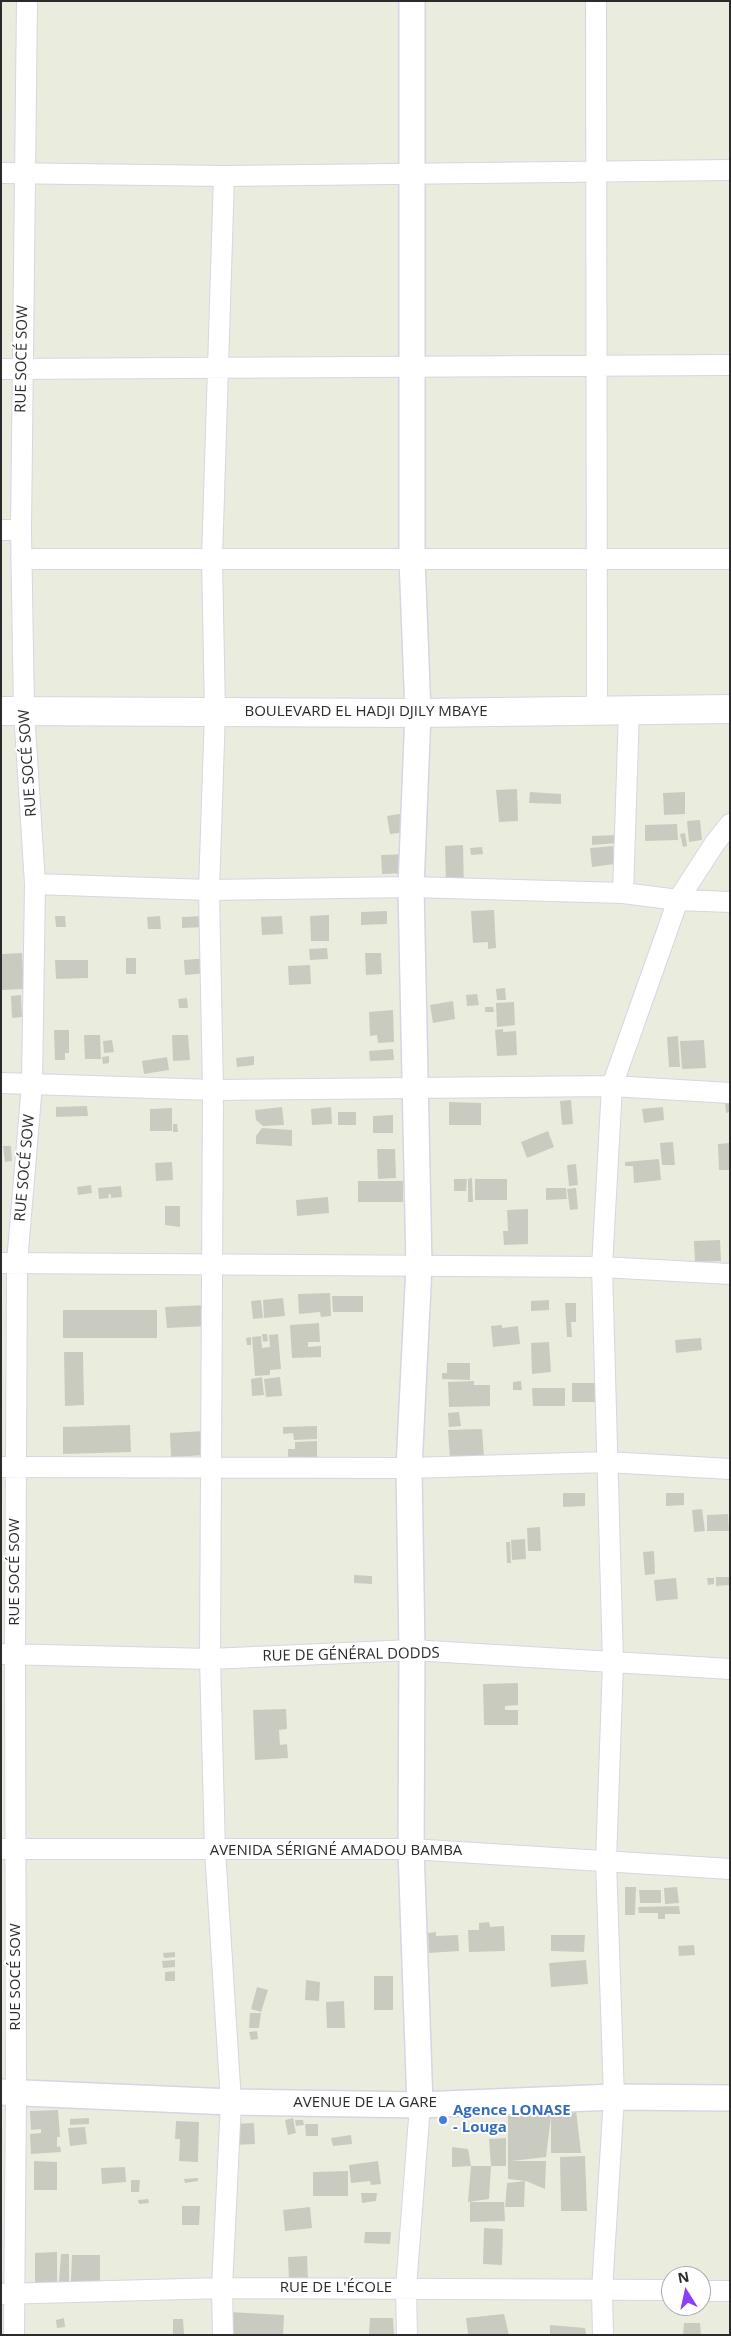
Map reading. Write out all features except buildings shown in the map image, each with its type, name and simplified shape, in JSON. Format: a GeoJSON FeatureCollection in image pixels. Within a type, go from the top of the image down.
{"type":"FeatureCollection","features":[{"type":"Feature","properties":{"kind":"main road","name":"BOULEVARD EL HADJI DJILY MBAYE"},"geometry":{"type":"LineString","coordinates":[[12,711],[418,713],[730,709]]}},
{"type":"Feature","properties":{"kind":"street","name":"RUE SOCÉ SOW"},"geometry":{"type":"LineString","coordinates":[[14,2335],[8,2294],[9,1263],[32,1084],[36,884],[12,711],[21,559],[11,530],[22,369],[27,1]]}},
{"type":"Feature","properties":{"kind":"street"},"geometry":{"type":"LineString","coordinates":[[407,2335],[406,2288],[420,2105],[411,1849],[412,1650],[409,1468],[419,1266],[411,887],[418,713],[412,558],[412,1]]}},
{"type":"Feature","properties":{"kind":"street"},"geometry":{"type":"LineString","coordinates":[[596,1],[597,710]]}},
{"type":"Feature","properties":{"kind":"street"},"geometry":{"type":"LineString","coordinates":[[1,173],[224,176],[730,170]]}},
{"type":"Feature","properties":{"kind":"street"},"geometry":{"type":"LineString","coordinates":[[222,2335],[222,2288],[231,2102],[215,1850],[210,1659],[213,1090],[209,890],[215,712],[212,559],[224,176]]}},
{"type":"Feature","properties":{"kind":"street"},"geometry":{"type":"LineString","coordinates":[[1,369],[730,364]]}},
{"type":"Feature","properties":{"kind":"street"},"geometry":{"type":"LineString","coordinates":[[21,559],[730,559]]}},
{"type":"Feature","properties":{"kind":"street"},"geometry":{"type":"LineString","coordinates":[[623,893],[628,710]]}},
{"type":"Feature","properties":{"kind":"street"},"geometry":{"type":"LineString","coordinates":[[603,2335],[602,2290],[614,2097],[606,1861],[612,1663],[602,1267],[612,1086],[678,900],[715,842],[730,824]]}},
{"type":"Feature","properties":{"kind":"street"},"geometry":{"type":"LineString","coordinates":[[36,884],[209,890],[411,887],[623,893],[678,900],[730,902]]}},
{"type":"Feature","properties":{"kind":"street"},"geometry":{"type":"LineString","coordinates":[[1,1083],[213,1090],[612,1086],[730,1093]]}},
{"type":"Feature","properties":{"kind":"street"},"geometry":{"type":"LineString","coordinates":[[9,1263],[602,1267],[730,1274]]}},
{"type":"Feature","properties":{"kind":"street"},"geometry":{"type":"LineString","coordinates":[[8,1467],[409,1468],[607,1462],[730,1469]]}},
{"type":"Feature","properties":{"kind":"street","name":"RUE DE GÉNÉRAL DODDS"},"geometry":{"type":"LineString","coordinates":[[8,1654],[210,1659],[412,1650],[730,1670]]}},
{"type":"Feature","properties":{"kind":"street","name":"AVENIDA SÉRIGNÉ AMADOU BAMBA"},"geometry":{"type":"LineString","coordinates":[[8,1849],[411,1849],[730,1869]]}},
{"type":"Feature","properties":{"kind":"street","name":"AVENUE DE LA GARE"},"geometry":{"type":"LineString","coordinates":[[9,2092],[231,2102],[420,2105],[614,2097],[730,2098]]}},
{"type":"Feature","properties":{"kind":"street","name":"RUE DE L'ÉCOLE"},"geometry":{"type":"LineString","coordinates":[[8,2294],[222,2288],[661,2290]]}},
{"type":"Feature","properties":{"kind":"street"},"geometry":{"type":"LineString","coordinates":[[711,2291],[730,2291]]}},
{"type":"Feature","properties":{"kind":"place","name":"Agence LONASE - Louga"},"geometry":{"type":"Point","coordinates":[443,2120]}}]}
